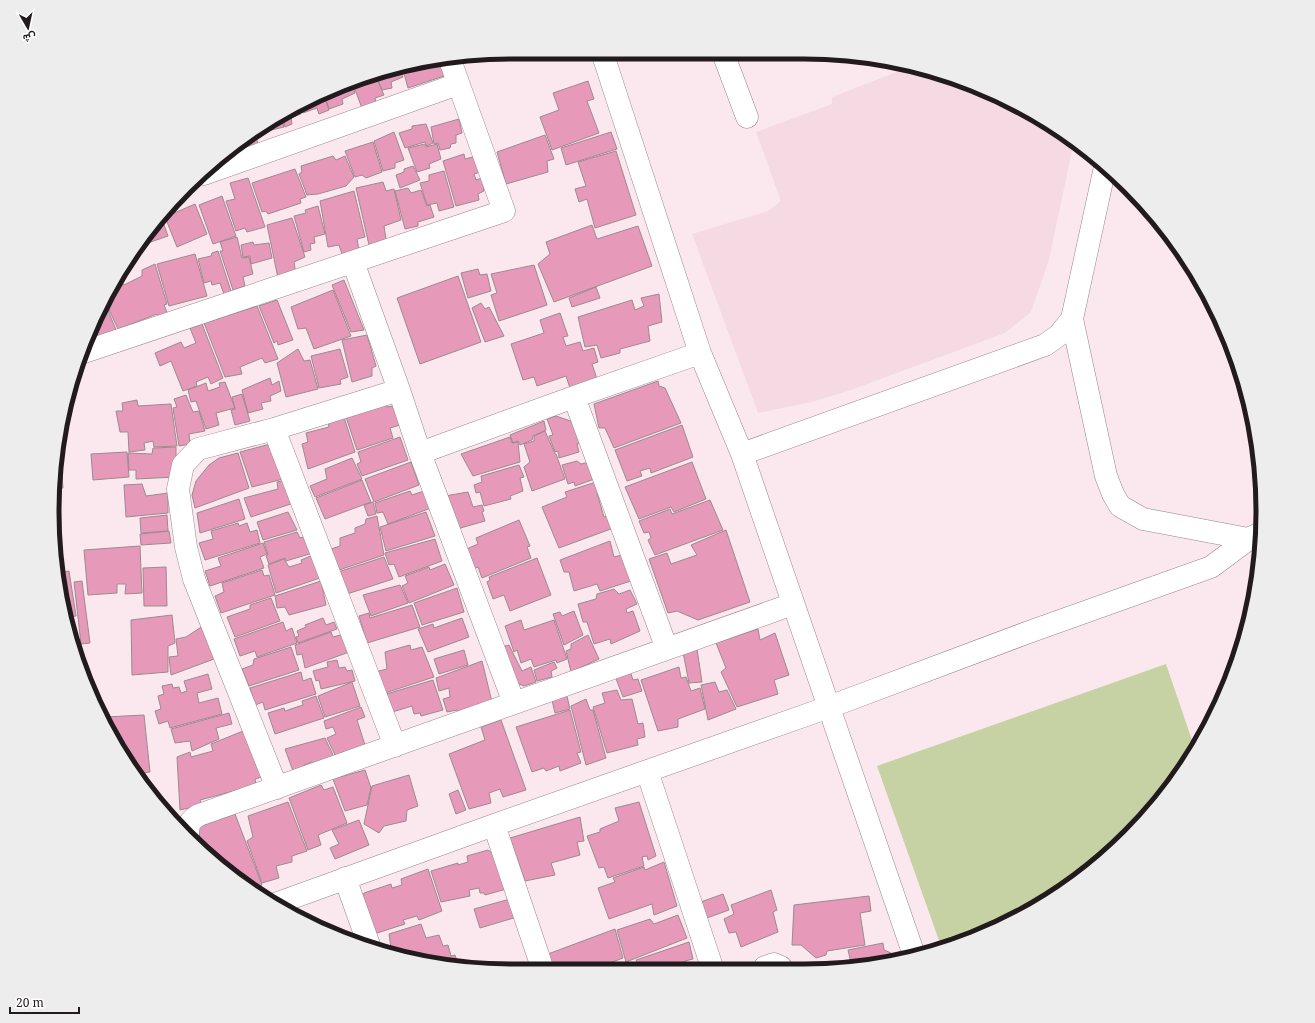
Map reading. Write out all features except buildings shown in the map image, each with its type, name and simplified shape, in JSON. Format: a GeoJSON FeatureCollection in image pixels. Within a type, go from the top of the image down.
{"type":"FeatureCollection","features":[{"type":"Feature","properties":{"kind":"street"},"geometry":{"type":"LineString","coordinates":[[604,59],[700,353],[742,454],[913,951]]}},
{"type":"Feature","properties":{"kind":"street"},"geometry":{"type":"LineString","coordinates":[[725,59],[747,117]]}},
{"type":"Feature","properties":{"kind":"street"},"geometry":{"type":"LineString","coordinates":[[89,350],[504,211],[451,63]]}},
{"type":"Feature","properties":{"kind":"street"},"geometry":{"type":"LineString","coordinates":[[213,171],[458,84]]}},
{"type":"Feature","properties":{"kind":"street"},"geometry":{"type":"LineString","coordinates":[[1104,173],[1072,319],[1106,476],[1113,494],[1120,506],[1143,519],[1255,538]]}},
{"type":"Feature","properties":{"kind":"street"},"geometry":{"type":"LineString","coordinates":[[353,262],[420,453],[514,703]]}},
{"type":"Feature","properties":{"kind":"street"},"geometry":{"type":"LineString","coordinates":[[742,454],[1045,345],[1058,335],[1072,319]]}},
{"type":"Feature","properties":{"kind":"street"},"geometry":{"type":"LineString","coordinates":[[420,453],[700,353]]}},
{"type":"Feature","properties":{"kind":"street"},"geometry":{"type":"LineString","coordinates":[[276,788],[194,579],[186,547],[178,489],[183,465],[198,449],[274,429],[399,390]]}},
{"type":"Feature","properties":{"kind":"street"},"geometry":{"type":"LineString","coordinates":[[574,397],[667,649]]}},
{"type":"Feature","properties":{"kind":"street"},"geometry":{"type":"LineString","coordinates":[[274,429],[395,746]]}},
{"type":"Feature","properties":{"kind":"street"},"geometry":{"type":"LineString","coordinates":[[282,901],[829,707],[1211,567],[1255,539]]}},
{"type":"Feature","properties":{"kind":"street"},"geometry":{"type":"LineString","coordinates":[[188,827],[192,819],[199,815],[793,604]]}},
{"type":"Feature","properties":{"kind":"street"},"geometry":{"type":"LineString","coordinates":[[647,771],[711,964]]}},
{"type":"Feature","properties":{"kind":"street"},"geometry":{"type":"LineString","coordinates":[[494,825],[541,964]]}},
{"type":"Feature","properties":{"kind":"street"},"geometry":{"type":"LineString","coordinates":[[345,878],[367,940]]}},
{"type":"Feature","properties":{"kind":"shaded area"},"geometry":{"type":"Polygon","coordinates":[[[902,70],[921,74],[977,93],[1004,106],[1055,135],[1073,148],[1049,260],[1031,312],[1005,333],[851,390],[812,402],[758,413],[692,234],[768,211],[781,201],[756,132],[832,104],[832,97],[902,70]]]}},
{"type":"Feature","properties":{"kind":"green space"},"geometry":{"type":"Polygon","coordinates":[[[1166,664],[1193,742],[1180,763],[1144,810],[1102,852],[1055,888],[1030,903],[977,930],[940,943],[877,766],[1166,664]]]}}]}
